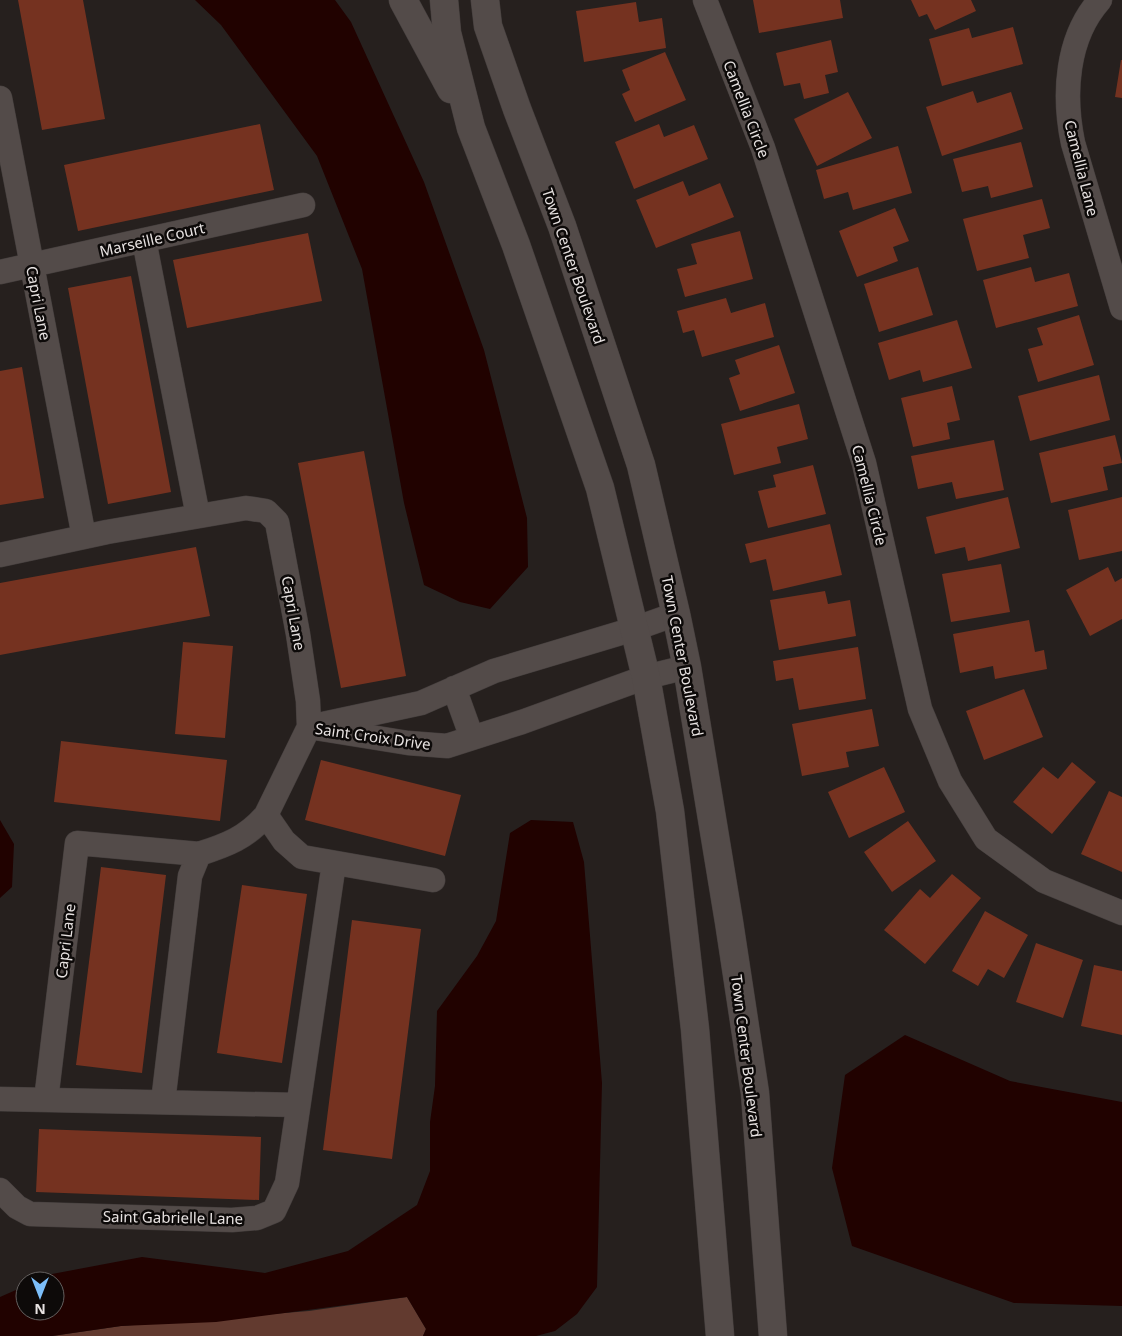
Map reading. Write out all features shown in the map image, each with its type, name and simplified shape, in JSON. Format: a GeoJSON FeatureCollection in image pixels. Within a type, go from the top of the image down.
{"type":"FeatureCollection","features":[{"type":"Feature","properties":{"kind":"street"},"geometry":{"type":"LineString","coordinates":[[403,0],[471,128]]}},
{"type":"Feature","properties":{"kind":"street"},"geometry":{"type":"LineString","coordinates":[[444,0],[447,33],[471,128],[516,245],[600,488],[646,677],[670,811],[696,1029],[720,1336]]}},
{"type":"Feature","properties":{"kind":"street","name":"Town Center Boulevard"},"geometry":{"type":"LineString","coordinates":[[485,0],[488,26],[562,226],[642,465],[676,614],[687,667],[755,1093],[773,1336]]}},
{"type":"Feature","properties":{"kind":"street","name":"Camellia Circle"},"geometry":{"type":"LineString","coordinates":[[705,0],[763,148],[861,454],[920,709],[950,782],[986,839],[1044,881],[1122,913]]}},
{"type":"Feature","properties":{"kind":"street","name":"Camellia Lane"},"geometry":{"type":"LineString","coordinates":[[1098,1],[1086,18],[1077,36],[1071,58],[1069,125],[1122,308]]}},
{"type":"Feature","properties":{"kind":"street","name":"Capri Lane"},"geometry":{"type":"LineString","coordinates":[[0,98],[5,154],[32,266],[84,537]]}},
{"type":"Feature","properties":{"kind":"street","name":"Marseille Court"},"geometry":{"type":"LineString","coordinates":[[0,272],[303,205]]}},
{"type":"Feature","properties":{"kind":"street"},"geometry":{"type":"LineString","coordinates":[[144,240],[198,516]]}},
{"type":"Feature","properties":{"kind":"street","name":"Capri Lane"},"geometry":{"type":"LineString","coordinates":[[0,555],[84,537],[246,508],[266,511],[277,522],[300,643],[308,701],[308,727],[266,815],[256,827],[229,844],[199,854],[77,843],[46,1100]]}},
{"type":"Feature","properties":{"kind":"street","name":"Saint Croix Drive"},"geometry":{"type":"LineString","coordinates":[[308,727],[421,703],[494,671],[634,629],[676,614]]}},
{"type":"Feature","properties":{"kind":"street","name":"Saint Croix Drive"},"geometry":{"type":"LineString","coordinates":[[308,727],[408,743],[447,746],[646,677],[687,667]]}},
{"type":"Feature","properties":{"kind":"street"},"geometry":{"type":"LineString","coordinates":[[454,688],[472,738]]}},
{"type":"Feature","properties":{"kind":"street"},"geometry":{"type":"LineString","coordinates":[[266,815],[284,841],[302,857],[433,880]]}},
{"type":"Feature","properties":{"kind":"street"},"geometry":{"type":"LineString","coordinates":[[164,1102],[190,876],[199,854]]}},
{"type":"Feature","properties":{"kind":"street","name":"Saint Gabrielle Lane"},"geometry":{"type":"LineString","coordinates":[[0,1190],[17,1207],[30,1214],[232,1220],[257,1218],[274,1211],[286,1183],[334,863]]}},
{"type":"Feature","properties":{"kind":"street"},"geometry":{"type":"LineString","coordinates":[[0,1099],[298,1105]]}},
{"type":"Feature","properties":{"kind":"shaded area"},"geometry":{"type":"Polygon","coordinates":[[[195,0],[335,0],[351,22],[424,182],[484,350],[527,518],[528,567],[490,609],[460,602],[424,585],[404,503],[362,269],[317,156],[221,25],[195,0]]]}},
{"type":"Feature","properties":{"kind":"shaded area"},"geometry":{"type":"Polygon","coordinates":[[[0,820],[14,844],[12,887],[0,898],[0,820]]]}},
{"type":"Feature","properties":{"kind":"shaded area"},"geometry":{"type":"Polygon","coordinates":[[[531,820],[573,822],[584,862],[602,1083],[597,1287],[577,1314],[555,1331],[536,1336],[423,1336],[426,1329],[407,1297],[216,1322],[121,1326],[52,1336],[0,1336],[0,1297],[15,1290],[15,1321],[65,1321],[65,1272],[142,1257],[265,1273],[348,1251],[417,1205],[430,1171],[430,1122],[435,1086],[437,1011],[477,956],[496,921],[510,833],[531,820]]]}},
{"type":"Feature","properties":{"kind":"shaded area"},"geometry":{"type":"Polygon","coordinates":[[[905,1035],[1010,1081],[1122,1102],[1122,1306],[1014,1303],[852,1246],[832,1168],[845,1075],[905,1035]]]}},
{"type":"Feature","properties":{"kind":"shaded area"},"geometry":{"type":"Polygon","coordinates":[[[407,1297],[426,1329],[423,1336],[52,1336],[121,1326],[309,1311],[407,1297]]]}},
{"type":"Feature","properties":{"kind":"building"},"geometry":{"type":"Polygon","coordinates":[[[18,0],[83,0],[105,119],[42,130],[18,0]]]}},
{"type":"Feature","properties":{"kind":"building"},"geometry":{"type":"Polygon","coordinates":[[[753,0],[840,0],[843,18],[759,33],[753,0]]]}},
{"type":"Feature","properties":{"kind":"building"},"geometry":{"type":"Polygon","coordinates":[[[911,0],[971,0],[976,11],[935,30],[927,14],[919,17],[911,0]]]}},
{"type":"Feature","properties":{"kind":"building"},"geometry":{"type":"Polygon","coordinates":[[[636,2],[639,22],[662,18],[666,48],[584,62],[576,11],[636,2]]]}},
{"type":"Feature","properties":{"kind":"building"},"geometry":{"type":"Polygon","coordinates":[[[1013,27],[1023,64],[942,86],[929,39],[969,28],[972,38],[1013,27]]]}},
{"type":"Feature","properties":{"kind":"building"},"geometry":{"type":"Polygon","coordinates":[[[831,40],[838,72],[825,75],[829,93],[804,99],[800,83],[784,86],[776,53],[831,40]]]}},
{"type":"Feature","properties":{"kind":"building"},"geometry":{"type":"Polygon","coordinates":[[[665,52],[686,100],[635,122],[622,94],[630,90],[622,70],[665,52]]]}},
{"type":"Feature","properties":{"kind":"building"},"geometry":{"type":"Polygon","coordinates":[[[1122,60],[1122,98],[1115,97],[1122,60]]]}},
{"type":"Feature","properties":{"kind":"building"},"geometry":{"type":"Polygon","coordinates":[[[973,91],[977,103],[1011,92],[1023,129],[942,156],[926,107],[973,91]]]}},
{"type":"Feature","properties":{"kind":"building"},"geometry":{"type":"Polygon","coordinates":[[[848,92],[872,138],[817,166],[794,119],[848,92]]]}},
{"type":"Feature","properties":{"kind":"building"},"geometry":{"type":"Polygon","coordinates":[[[260,124],[274,190],[78,231],[64,165],[260,124]]]}},
{"type":"Feature","properties":{"kind":"building"},"geometry":{"type":"Polygon","coordinates":[[[659,124],[664,137],[694,125],[708,159],[634,189],[615,142],[659,124]]]}},
{"type":"Feature","properties":{"kind":"building"},"geometry":{"type":"Polygon","coordinates":[[[1021,142],[1033,187],[991,198],[988,186],[962,192],[953,159],[1021,142]]]}},
{"type":"Feature","properties":{"kind":"building"},"geometry":{"type":"Polygon","coordinates":[[[898,146],[912,193],[853,210],[848,192],[824,199],[816,170],[898,146]]]}},
{"type":"Feature","properties":{"kind":"building"},"geometry":{"type":"Polygon","coordinates":[[[683,181],[689,196],[720,183],[734,217],[656,248],[636,200],[683,181]]]}},
{"type":"Feature","properties":{"kind":"building"},"geometry":{"type":"Polygon","coordinates":[[[1042,199],[1050,228],[1023,235],[1029,258],[977,271],[963,219],[1042,199]]]}},
{"type":"Feature","properties":{"kind":"building"},"geometry":{"type":"Polygon","coordinates":[[[895,208],[909,241],[893,247],[898,261],[857,277],[839,231],[895,208]]]}},
{"type":"Feature","properties":{"kind":"building"},"geometry":{"type":"Polygon","coordinates":[[[740,231],[753,279],[685,297],[677,269],[697,264],[691,244],[740,231]]]}},
{"type":"Feature","properties":{"kind":"building"},"geometry":{"type":"Polygon","coordinates":[[[308,233],[322,301],[187,328],[173,260],[308,233]]]}},
{"type":"Feature","properties":{"kind":"building"},"geometry":{"type":"Polygon","coordinates":[[[918,267],[933,315],[879,332],[864,284],[918,267]]]}},
{"type":"Feature","properties":{"kind":"building"},"geometry":{"type":"Polygon","coordinates":[[[1031,267],[1035,282],[1069,273],[1078,306],[996,328],[983,280],[1031,267]]]}},
{"type":"Feature","properties":{"kind":"building"},"geometry":{"type":"Polygon","coordinates":[[[131,276],[171,492],[108,504],[68,288],[131,276]]]}},
{"type":"Feature","properties":{"kind":"building"},"geometry":{"type":"Polygon","coordinates":[[[726,298],[731,313],[765,303],[774,337],[702,357],[694,330],[683,333],[677,311],[726,298]]]}},
{"type":"Feature","properties":{"kind":"building"},"geometry":{"type":"Polygon","coordinates":[[[1079,315],[1094,365],[1038,382],[1028,349],[1043,345],[1037,328],[1079,315]]]}},
{"type":"Feature","properties":{"kind":"building"},"geometry":{"type":"Polygon","coordinates":[[[957,320],[972,368],[923,382],[920,370],[889,380],[878,343],[957,320]]]}},
{"type":"Feature","properties":{"kind":"building"},"geometry":{"type":"Polygon","coordinates":[[[779,345],[795,393],[740,411],[729,378],[740,374],[735,360],[779,345]]]}},
{"type":"Feature","properties":{"kind":"building"},"geometry":{"type":"Polygon","coordinates":[[[22,367],[44,498],[0,505],[0,371],[22,367]]]}},
{"type":"Feature","properties":{"kind":"building"},"geometry":{"type":"Polygon","coordinates":[[[1099,375],[1110,420],[1030,441],[1018,396],[1099,375]]]}},
{"type":"Feature","properties":{"kind":"building"},"geometry":{"type":"Polygon","coordinates":[[[952,386],[960,420],[947,423],[950,439],[913,447],[901,398],[952,386]]]}},
{"type":"Feature","properties":{"kind":"building"},"geometry":{"type":"Polygon","coordinates":[[[799,404],[808,439],[777,447],[781,463],[734,475],[721,424],[799,404]]]}},
{"type":"Feature","properties":{"kind":"building"},"geometry":{"type":"Polygon","coordinates":[[[1115,435],[1122,463],[1103,467],[1108,490],[1051,503],[1039,453],[1115,435]]]}},
{"type":"Feature","properties":{"kind":"building"},"geometry":{"type":"Polygon","coordinates":[[[994,440],[1004,490],[956,499],[952,482],[918,489],[911,456],[994,440]]]}},
{"type":"Feature","properties":{"kind":"building"},"geometry":{"type":"Polygon","coordinates":[[[364,451],[406,676],[341,688],[298,463],[364,451]]]}},
{"type":"Feature","properties":{"kind":"building"},"geometry":{"type":"Polygon","coordinates":[[[813,465],[826,514],[768,528],[758,491],[776,487],[773,475],[813,465]]]}},
{"type":"Feature","properties":{"kind":"building"},"geometry":{"type":"Polygon","coordinates":[[[1008,497],[1020,548],[968,561],[965,547],[935,554],[926,517],[1008,497]]]}},
{"type":"Feature","properties":{"kind":"building"},"geometry":{"type":"Polygon","coordinates":[[[1122,497],[1122,551],[1079,560],[1068,510],[1122,497]]]}},
{"type":"Feature","properties":{"kind":"building"},"geometry":{"type":"Polygon","coordinates":[[[830,524],[842,575],[773,591],[766,559],[750,563],[745,544],[830,524]]]}},
{"type":"Feature","properties":{"kind":"building"},"geometry":{"type":"Polygon","coordinates":[[[196,547],[210,616],[0,655],[0,583],[196,547]]]}},
{"type":"Feature","properties":{"kind":"building"},"geometry":{"type":"Polygon","coordinates":[[[1001,564],[1010,612],[951,622],[942,574],[1001,564]]]}},
{"type":"Feature","properties":{"kind":"building"},"geometry":{"type":"Polygon","coordinates":[[[1108,567],[1115,582],[1122,578],[1122,619],[1090,636],[1066,590],[1108,567]]]}},
{"type":"Feature","properties":{"kind":"building"},"geometry":{"type":"Polygon","coordinates":[[[825,591],[828,604],[850,600],[856,636],[779,650],[770,600],[825,591]]]}},
{"type":"Feature","properties":{"kind":"building"},"geometry":{"type":"Polygon","coordinates":[[[1029,620],[1035,652],[1044,650],[1047,669],[995,679],[993,666],[960,673],[953,634],[1029,620]]]}},
{"type":"Feature","properties":{"kind":"building"},"geometry":{"type":"Polygon","coordinates":[[[183,642],[233,646],[225,738],[175,734],[183,642]]]}},
{"type":"Feature","properties":{"kind":"building"},"geometry":{"type":"Polygon","coordinates":[[[858,647],[866,699],[799,710],[793,678],[776,681],[773,661],[858,647]]]}},
{"type":"Feature","properties":{"kind":"building"},"geometry":{"type":"Polygon","coordinates":[[[1024,689],[1043,737],[984,760],[966,711],[1024,689]]]}},
{"type":"Feature","properties":{"kind":"building"},"geometry":{"type":"Polygon","coordinates":[[[872,709],[879,746],[846,752],[849,767],[802,776],[792,724],[872,709]]]}},
{"type":"Feature","properties":{"kind":"building"},"geometry":{"type":"Polygon","coordinates":[[[61,741],[227,760],[220,821],[54,802],[61,741]]]}},
{"type":"Feature","properties":{"kind":"building"},"geometry":{"type":"Polygon","coordinates":[[[321,760],[461,795],[445,856],[305,820],[321,760]]]}},
{"type":"Feature","properties":{"kind":"building"},"geometry":{"type":"Polygon","coordinates":[[[1072,762],[1096,782],[1052,834],[1013,802],[1043,767],[1058,779],[1072,762]]]}},
{"type":"Feature","properties":{"kind":"building"},"geometry":{"type":"Polygon","coordinates":[[[884,767],[905,812],[849,838],[828,792],[884,767]]]}},
{"type":"Feature","properties":{"kind":"building"},"geometry":{"type":"Polygon","coordinates":[[[1109,791],[1122,797],[1122,872],[1081,854],[1109,791]]]}},
{"type":"Feature","properties":{"kind":"building"},"geometry":{"type":"Polygon","coordinates":[[[908,821],[936,861],[892,892],[864,852],[908,821]]]}},
{"type":"Feature","properties":{"kind":"building"},"geometry":{"type":"Polygon","coordinates":[[[101,867],[166,875],[142,1073],[76,1065],[101,867]]]}},
{"type":"Feature","properties":{"kind":"building"},"geometry":{"type":"Polygon","coordinates":[[[952,874],[981,898],[925,964],[884,930],[920,889],[930,898],[952,874]]]}},
{"type":"Feature","properties":{"kind":"building"},"geometry":{"type":"Polygon","coordinates":[[[242,885],[307,894],[282,1063],[217,1053],[242,885]]]}},
{"type":"Feature","properties":{"kind":"building"},"geometry":{"type":"Polygon","coordinates":[[[985,911],[1028,935],[1004,978],[988,969],[978,986],[952,971],[985,911]]]}},
{"type":"Feature","properties":{"kind":"building"},"geometry":{"type":"Polygon","coordinates":[[[352,920],[421,929],[392,1159],[323,1150],[352,920]]]}},
{"type":"Feature","properties":{"kind":"building"},"geometry":{"type":"Polygon","coordinates":[[[1036,943],[1083,960],[1063,1018],[1016,1002],[1036,943]]]}},
{"type":"Feature","properties":{"kind":"building"},"geometry":{"type":"Polygon","coordinates":[[[1094,965],[1122,971],[1122,1035],[1081,1026],[1094,965]]]}},
{"type":"Feature","properties":{"kind":"building"},"geometry":{"type":"Polygon","coordinates":[[[39,1129],[261,1137],[259,1200],[36,1192],[39,1129]]]}}]}
